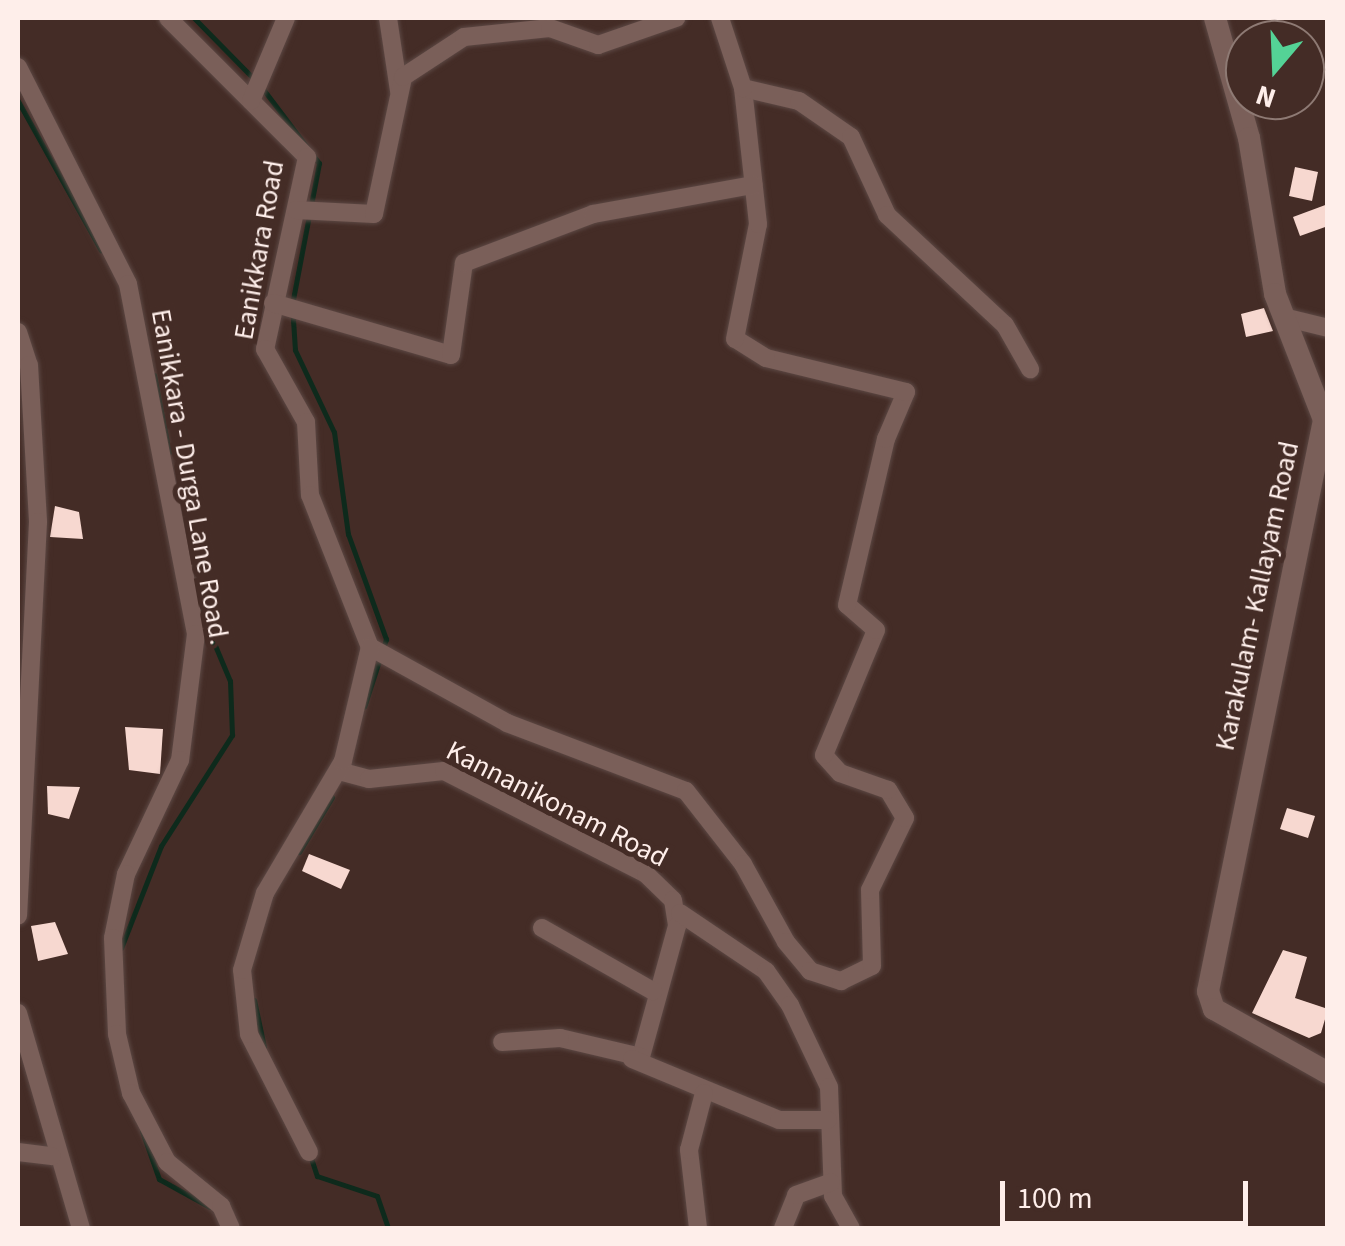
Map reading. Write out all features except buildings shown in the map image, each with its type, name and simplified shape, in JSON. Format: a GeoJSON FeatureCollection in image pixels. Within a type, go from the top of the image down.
{"type":"FeatureCollection","features":[{"type":"Feature","properties":{"kind":"street","name":"Eanikkara Road"},"geometry":{"type":"LineString","coordinates":[[168,18],[306,157],[307,211],[273,303],[265,349],[306,422],[310,495],[378,651]]}},
{"type":"Feature","properties":{"kind":"street"},"geometry":{"type":"LineString","coordinates":[[251,101],[286,18]]}},
{"type":"Feature","properties":{"kind":"street"},"geometry":{"type":"LineString","coordinates":[[388,18],[400,94]]}},
{"type":"Feature","properties":{"kind":"street"},"geometry":{"type":"LineString","coordinates":[[307,211],[374,214],[404,77],[464,36],[550,28],[598,45],[676,18]]}},
{"type":"Feature","properties":{"kind":"street"},"geometry":{"type":"LineString","coordinates":[[310,1152],[249,1034],[242,970],[265,893],[343,772],[378,651],[507,724],[686,791],[810,970],[841,981],[872,966],[870,890],[905,818],[888,790],[840,773],[824,755],[876,630],[846,605],[886,438],[906,392],[766,358],[735,339],[752,279],[753,184],[743,88],[720,18]]}},
{"type":"Feature","properties":{"kind":"street","name":"Karakulam- Kallayam Road"},"geometry":{"type":"LineString","coordinates":[[1215,18],[1288,318],[1326,421],[1208,990],[1214,1009],[1328,1073]]}},
{"type":"Feature","properties":{"kind":"street","name":"Eanikkara - Durga Lane Road."},"geometry":{"type":"LineString","coordinates":[[18,68],[128,284],[196,634],[180,760],[126,874],[113,938],[116,1034],[131,1093],[167,1162],[211,1195],[231,1228]]}},
{"type":"Feature","properties":{"kind":"street"},"geometry":{"type":"LineString","coordinates":[[743,88],[799,101],[851,137],[887,215],[1005,325],[1030,368]]}},
{"type":"Feature","properties":{"kind":"street"},"geometry":{"type":"LineString","coordinates":[[273,303],[451,354],[464,263],[593,214],[753,184]]}},
{"type":"Feature","properties":{"kind":"street"},"geometry":{"type":"LineString","coordinates":[[1288,318],[1328,328]]}},
{"type":"Feature","properties":{"kind":"street"},"geometry":{"type":"LineString","coordinates":[[18,332],[30,364],[37,501],[26,614],[18,915]]}},
{"type":"Feature","properties":{"kind":"street"},"geometry":{"type":"LineString","coordinates":[[18,501],[37,501]]}},
{"type":"Feature","properties":{"kind":"street","name":"Kannanikonam Road"},"geometry":{"type":"LineString","coordinates":[[343,772],[444,772],[646,874],[680,913],[773,980],[829,1087],[831,1182],[851,1228]]}},
{"type":"Feature","properties":{"kind":"street"},"geometry":{"type":"LineString","coordinates":[[632,1059],[641,1056],[653,992],[680,913]]}},
{"type":"Feature","properties":{"kind":"street"},"geometry":{"type":"LineString","coordinates":[[542,928],[653,992]]}},
{"type":"Feature","properties":{"kind":"street"},"geometry":{"type":"LineString","coordinates":[[18,1014],[52,1156],[81,1228]]}},
{"type":"Feature","properties":{"kind":"street"},"geometry":{"type":"LineString","coordinates":[[502,1042],[560,1038],[632,1059],[704,1093],[778,1120],[828,1120]]}},
{"type":"Feature","properties":{"kind":"street"},"geometry":{"type":"LineString","coordinates":[[698,1228],[689,1150],[704,1093]]}},
{"type":"Feature","properties":{"kind":"street"},"geometry":{"type":"LineString","coordinates":[[18,1152],[52,1156]]}},
{"type":"Feature","properties":{"kind":"street"},"geometry":{"type":"LineString","coordinates":[[783,1228],[796,1195],[831,1182]]}},
{"type":"Feature","properties":{"kind":"waterway"},"geometry":{"type":"LineString","coordinates":[[194,18],[256,81]]}},
{"type":"Feature","properties":{"kind":"waterway"},"geometry":{"type":"LineString","coordinates":[[263,89],[319,163],[292,304],[295,350],[334,432],[348,534],[386,639],[364,707]]}},
{"type":"Feature","properties":{"kind":"waterway"},"geometry":{"type":"LineString","coordinates":[[18,101],[101,250]]}},
{"type":"Feature","properties":{"kind":"waterway"},"geometry":{"type":"LineString","coordinates":[[154,375],[169,453]]}},
{"type":"Feature","properties":{"kind":"waterway"},"geometry":{"type":"LineString","coordinates":[[121,948],[161,846],[232,735],[230,681],[198,605]]}},
{"type":"Feature","properties":{"kind":"waterway"},"geometry":{"type":"LineString","coordinates":[[299,852],[332,797]]}},
{"type":"Feature","properties":{"kind":"waterway"},"geometry":{"type":"LineString","coordinates":[[254,1000],[264,1047]]}},
{"type":"Feature","properties":{"kind":"waterway"},"geometry":{"type":"LineString","coordinates":[[142,1131],[159,1179],[210,1207]]}},
{"type":"Feature","properties":{"kind":"waterway"},"geometry":{"type":"LineString","coordinates":[[311,1158],[317,1176],[377,1196],[388,1228]]}}]}
